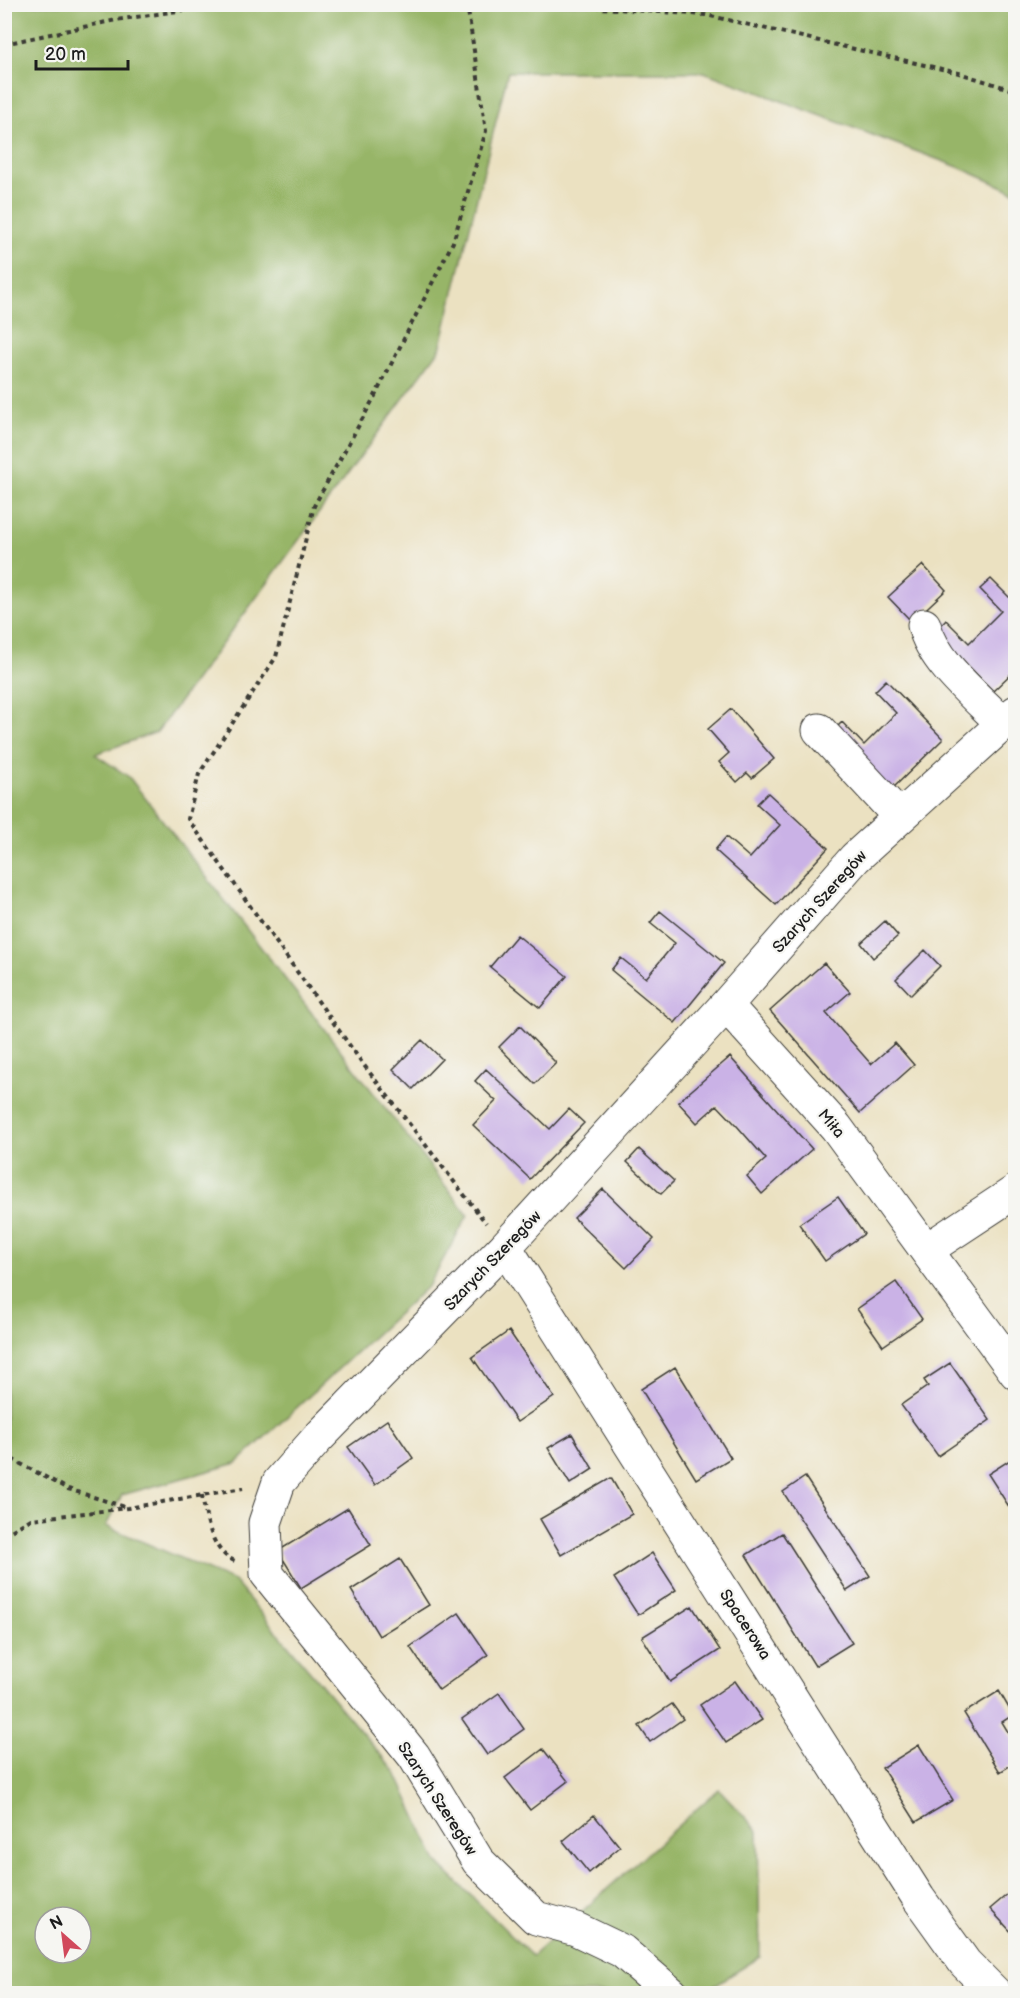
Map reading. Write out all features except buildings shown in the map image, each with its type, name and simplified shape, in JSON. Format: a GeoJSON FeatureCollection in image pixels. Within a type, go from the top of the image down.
{"type":"FeatureCollection","features":[{"type":"Feature","properties":{"kind":"street"},"geometry":{"type":"LineString","coordinates":[[924,625],[928,639],[940,658],[1009,718]]}},
{"type":"Feature","properties":{"kind":"street","name":"Szarych Szeregów"},"geometry":{"type":"LineString","coordinates":[[672,1994],[622,1952],[576,1929],[536,1918],[478,1861],[414,1756],[267,1574],[265,1523],[279,1482],[317,1439],[505,1247],[726,1005],[855,858],[1009,718]]}},
{"type":"Feature","properties":{"kind":"street"},"geometry":{"type":"LineString","coordinates":[[819,730],[900,816]]}},
{"type":"Feature","properties":{"kind":"street","name":"Miła"},"geometry":{"type":"LineString","coordinates":[[726,1005],[836,1127],[1016,1373]]}},
{"type":"Feature","properties":{"kind":"street"},"geometry":{"type":"LineString","coordinates":[[928,1250],[1016,1191]]}},
{"type":"Feature","properties":{"kind":"street","name":"Spacerowa"},"geometry":{"type":"LineString","coordinates":[[505,1247],[919,1899],[965,1963],[996,1994]]}},
{"type":"Feature","properties":{"kind":"path"},"geometry":{"type":"LineString","coordinates":[[4,44],[116,20],[225,4]]}},
{"type":"Feature","properties":{"kind":"path"},"geometry":{"type":"LineString","coordinates":[[467,4],[486,131],[453,242],[375,396],[314,506],[276,657],[199,774],[188,819],[363,1064],[505,1247]]}},
{"type":"Feature","properties":{"kind":"path"},"geometry":{"type":"LineString","coordinates":[[540,4],[706,15],[959,73],[1016,91]]}},
{"type":"Feature","properties":{"kind":"path"},"geometry":{"type":"LineString","coordinates":[[4,1455],[68,1490],[128,1508]]}},
{"type":"Feature","properties":{"kind":"path"},"geometry":{"type":"LineString","coordinates":[[4,1535],[31,1519],[128,1508],[279,1482]]}},
{"type":"Feature","properties":{"kind":"path"},"geometry":{"type":"LineString","coordinates":[[202,1495],[209,1529],[226,1558],[267,1574]]}},
{"type":"Feature","properties":{"kind":"green space"},"geometry":{"type":"Polygon","coordinates":[[[5,5],[1015,5],[1015,192],[958,167],[704,72],[508,72],[440,349],[157,732],[95,754],[129,777],[468,1215],[429,1285],[237,1463],[122,1495],[106,1526],[234,1581],[396,1773],[437,1862],[532,1956],[719,1789],[758,1831],[760,1957],[702,1993],[5,1993],[5,5]]]}}]}
